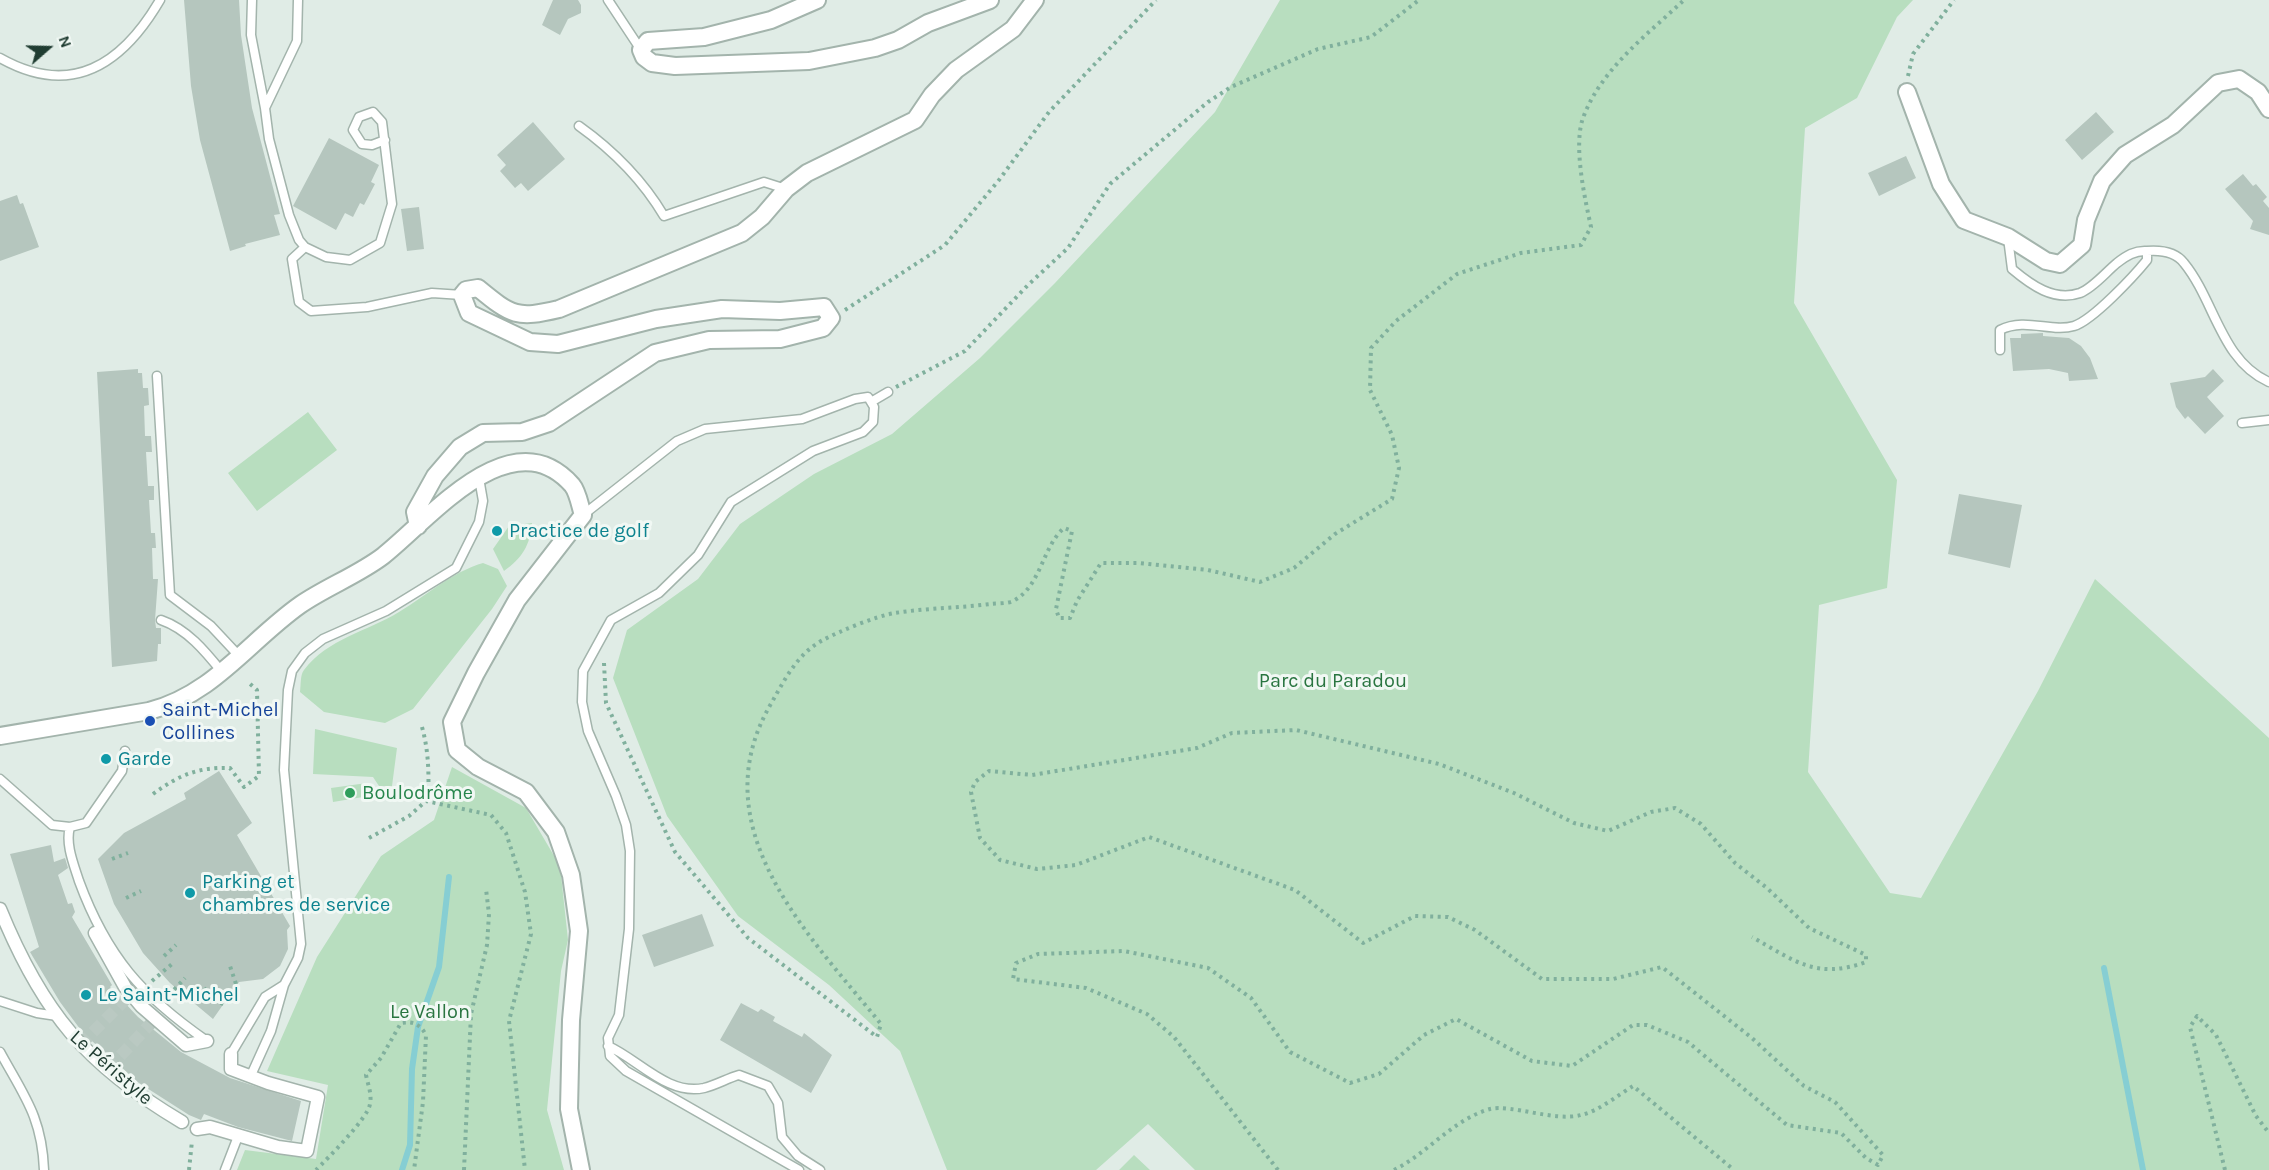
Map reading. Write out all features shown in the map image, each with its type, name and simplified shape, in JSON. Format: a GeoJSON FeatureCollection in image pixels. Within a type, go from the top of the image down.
{"type":"FeatureCollection","features":[{"type":"Feature","properties":{"kind":"street"},"geometry":{"type":"LineString","coordinates":[[817,0],[771,20],[704,37],[648,41],[641,50],[644,57],[652,63],[675,66],[809,61],[875,48],[898,40],[928,23],[990,0]]}},
{"type":"Feature","properties":{"kind":"street"},"geometry":{"type":"LineString","coordinates":[[418,526],[415,512],[435,476],[460,447],[483,433],[522,432],[549,423],[654,353],[709,340],[780,339],[823,328],[831,318],[825,307],[780,311],[722,309],[656,319],[558,344],[530,342],[469,313],[462,295],[466,290],[478,288],[502,308],[528,316],[560,309],[742,233],[762,217],[786,189],[807,173],[915,120],[932,95],[956,70],[1013,29],[1035,0]]}},
{"type":"Feature","properties":{"kind":"street"},"geometry":{"type":"LineString","coordinates":[[1907,92],[1941,184],[1954,207],[1965,220],[2008,237],[2046,261],[2060,264],[2082,245],[2086,220],[2102,181],[2125,154],[2173,125],[2218,83],[2239,79],[2258,92],[2269,109]]}},
{"type":"Feature","properties":{"kind":"street"},"geometry":{"type":"LineString","coordinates":[[0,736],[115,718],[168,706],[191,695],[241,658],[299,606],[381,558],[478,476],[518,462],[545,465],[573,486],[583,515],[517,600],[452,722],[457,750],[478,767],[526,792],[556,832],[572,875],[579,931],[571,1020],[569,1109],[581,1170]]}},
{"type":"Feature","properties":{"kind":"street","name":"Le Péristyle"},"geometry":{"type":"LineString","coordinates":[[0,909],[26,969],[57,1017],[88,1054],[146,1101],[182,1122]]}},
{"type":"Feature","properties":{"kind":"street"},"geometry":{"type":"LineString","coordinates":[[94,933],[125,987],[141,1006],[186,1045],[207,1041]]}},
{"type":"Feature","properties":{"kind":"street"},"geometry":{"type":"LineString","coordinates":[[197,1129],[210,1127],[278,1147],[307,1151],[318,1097],[268,1083],[231,1069],[231,1054]]}},
{"type":"Feature","properties":{"kind":"lane"},"geometry":{"type":"LineString","coordinates":[[0,58],[40,76],[92,71],[109,61],[160,0]]}},
{"type":"Feature","properties":{"kind":"lane"},"geometry":{"type":"LineString","coordinates":[[252,0],[252,35],[269,139],[289,215],[299,240],[305,247],[326,257],[350,260],[380,243],[392,204],[385,140]]}},
{"type":"Feature","properties":{"kind":"lane"},"geometry":{"type":"LineString","coordinates":[[265,108],[297,41],[298,0]]}},
{"type":"Feature","properties":{"kind":"lane"},"geometry":{"type":"LineString","coordinates":[[608,0],[641,50]]}},
{"type":"Feature","properties":{"kind":"lane"},"geometry":{"type":"LineString","coordinates":[[579,126],[602,142],[634,173],[664,216],[764,182],[786,189]]}},
{"type":"Feature","properties":{"kind":"lane"},"geometry":{"type":"LineString","coordinates":[[2008,237],[2012,270],[2032,287],[2058,296],[2081,293],[2120,261],[2138,250],[2163,249],[2184,261],[2234,354],[2253,375],[2269,382]]}},
{"type":"Feature","properties":{"kind":"lane"},"geometry":{"type":"LineString","coordinates":[[305,247],[292,259],[293,270],[299,302],[311,311],[367,307],[432,293],[462,295]]}},
{"type":"Feature","properties":{"kind":"lane"},"geometry":{"type":"LineString","coordinates":[[2000,350],[2000,330],[2012,324],[2073,327],[2087,318],[2133,277],[2147,260],[2147,251]]}},
{"type":"Feature","properties":{"kind":"lane"},"geometry":{"type":"LineString","coordinates":[[158,376],[170,595],[211,626],[241,658]]}},
{"type":"Feature","properties":{"kind":"lane"},"geometry":{"type":"LineString","coordinates":[[871,402],[888,392]]}},
{"type":"Feature","properties":{"kind":"lane"},"geometry":{"type":"LineString","coordinates":[[583,515],[677,441],[705,429],[802,419],[855,399],[868,397],[874,407],[873,422],[862,432],[813,451],[731,502],[698,555],[659,592],[611,620],[583,671],[582,702],[588,731],[626,825],[630,851],[629,929],[619,1015],[608,1038],[610,1056],[626,1071],[799,1170]]}},
{"type":"Feature","properties":{"kind":"lane"},"geometry":{"type":"LineString","coordinates":[[2242,423],[2269,420]]}},
{"type":"Feature","properties":{"kind":"lane"},"geometry":{"type":"LineString","coordinates":[[252,1073],[271,1031],[284,986],[298,958],[301,944],[284,770],[288,690],[292,671],[305,652],[323,639],[387,611],[456,568],[479,522],[483,501],[478,476]]}},
{"type":"Feature","properties":{"kind":"lane"},"geometry":{"type":"LineString","coordinates":[[161,620],[178,626],[206,651],[222,672]]}},
{"type":"Feature","properties":{"kind":"lane"},"geometry":{"type":"LineString","coordinates":[[0,779],[52,825],[70,827],[86,823],[122,771],[125,751]]}},
{"type":"Feature","properties":{"kind":"lane"},"geometry":{"type":"LineString","coordinates":[[70,827],[68,836],[75,870],[100,929],[116,957],[135,982],[160,1007],[207,1041]]}},
{"type":"Feature","properties":{"kind":"lane"},"geometry":{"type":"LineString","coordinates":[[231,1054],[265,998],[284,986]]}},
{"type":"Feature","properties":{"kind":"lane"},"geometry":{"type":"LineString","coordinates":[[0,1000],[57,1017]]}},
{"type":"Feature","properties":{"kind":"lane"},"geometry":{"type":"LineString","coordinates":[[608,1046],[624,1053],[669,1083],[688,1089],[704,1088],[739,1075],[768,1086],[778,1103],[782,1137],[798,1156],[820,1170]]}},
{"type":"Feature","properties":{"kind":"lane"},"geometry":{"type":"LineString","coordinates":[[0,1052],[33,1110],[40,1134],[44,1170]]}},
{"type":"Feature","properties":{"kind":"lane"},"geometry":{"type":"LineString","coordinates":[[225,1170],[237,1139]]}},
{"type":"Feature","properties":{"kind":"path"},"geometry":{"type":"LineString","coordinates":[[831,318],[899,277],[945,245],[1049,112],[1156,0]]}},
{"type":"Feature","properties":{"kind":"path"},"geometry":{"type":"LineString","coordinates":[[888,392],[965,351],[1028,285],[1068,248],[1110,184],[1208,102],[1232,87],[1318,49],[1371,37],[1419,0]]}},
{"type":"Feature","properties":{"kind":"path"},"geometry":{"type":"LineString","coordinates":[[598,642],[603,659],[606,703],[675,852],[748,938],[878,1037],[881,1024],[795,919],[763,863],[749,820],[748,774],[760,721],[795,663],[822,640],[893,613],[1013,602],[1033,582],[1053,538],[1064,528],[1072,531],[1070,552],[1056,609],[1059,618],[1070,618],[1101,562],[1139,563],[1208,570],[1260,582],[1294,568],[1335,534],[1392,499],[1399,468],[1392,435],[1370,390],[1371,348],[1396,321],[1457,274],[1521,253],[1581,245],[1591,228],[1579,169],[1582,120],[1606,76],[1684,0]]}},
{"type":"Feature","properties":{"kind":"path"},"geometry":{"type":"LineString","coordinates":[[1907,92],[1912,54],[1954,0]]}},
{"type":"Feature","properties":{"kind":"path"},"geometry":{"type":"LineString","coordinates":[[153,794],[172,780],[204,767],[230,768],[244,787],[259,776],[257,690],[248,682]]}},
{"type":"Feature","properties":{"kind":"path"},"geometry":{"type":"LineString","coordinates":[[422,727],[427,742],[428,801]]}},
{"type":"Feature","properties":{"kind":"path"},"geometry":{"type":"LineString","coordinates":[[1278,1170],[1174,1037],[1147,1014],[1086,988],[1013,979],[1016,963],[1038,954],[1124,951],[1208,968],[1251,998],[1290,1052],[1350,1083],[1379,1074],[1424,1035],[1456,1019],[1532,1061],[1572,1066],[1633,1026],[1647,1025],[1688,1042],[1787,1125],[1841,1134],[1866,1158],[1878,1165],[1883,1155],[1835,1102],[1804,1086],[1752,1038],[1662,967],[1613,979],[1542,979],[1475,930],[1448,916],[1415,916],[1363,943],[1295,890],[1149,837],[1076,865],[1037,869],[1000,860],[980,838],[971,792],[975,782],[988,771],[1032,775],[1197,748],[1232,733],[1296,730],[1439,764],[1514,793],[1574,823],[1608,831],[1651,812],[1675,808],[1701,824],[1735,863],[1767,888],[1809,928],[1866,954],[1866,962],[1843,970],[1804,966],[1752,936]]}},
{"type":"Feature","properties":{"kind":"path"},"geometry":{"type":"LineString","coordinates":[[369,838],[410,816],[428,801]]}},
{"type":"Feature","properties":{"kind":"path"},"geometry":{"type":"LineString","coordinates":[[428,801],[491,815],[506,833],[525,892],[531,934],[510,1021],[525,1170]]}},
{"type":"Feature","properties":{"kind":"path"},"geometry":{"type":"LineString","coordinates":[[112,859],[128,853]]}},
{"type":"Feature","properties":{"kind":"path"},"geometry":{"type":"LineString","coordinates":[[464,1170],[471,1014],[487,945],[489,914],[486,889]]}},
{"type":"Feature","properties":{"kind":"path"},"geometry":{"type":"LineString","coordinates":[[126,898],[141,891]]}},
{"type":"Feature","properties":{"kind":"path"},"geometry":{"type":"LineString","coordinates":[[164,956],[177,945]]}},
{"type":"Feature","properties":{"kind":"path"},"geometry":{"type":"LineString","coordinates":[[204,988],[215,1000],[225,1005],[237,987],[229,963]]}},
{"type":"Feature","properties":{"kind":"path"},"geometry":{"type":"LineString","coordinates":[[161,974],[172,964]]}},
{"type":"Feature","properties":{"kind":"path"},"geometry":{"type":"LineString","coordinates":[[176,989],[185,978]]}},
{"type":"Feature","properties":{"kind":"path"},"geometry":{"type":"LineString","coordinates":[[2225,1170],[2190,1027],[2198,1016],[2216,1035],[2256,1116],[2269,1133]]}},
{"type":"Feature","properties":{"kind":"path"},"geometry":{"type":"LineString","coordinates":[[316,1170],[339,1148],[370,1106],[370,1092],[366,1076],[381,1058],[401,1023],[412,1022],[422,1028],[426,1035],[423,1102],[414,1170]]}},
{"type":"Feature","properties":{"kind":"path"},"geometry":{"type":"LineString","coordinates":[[1394,1170],[1452,1127],[1492,1109],[1549,1115],[1581,1115],[1634,1086],[1734,1170]]}},
{"type":"Feature","properties":{"kind":"path"},"geometry":{"type":"LineString","coordinates":[[189,1170],[192,1142],[197,1129]]}},
{"type":"Feature","properties":{"kind":"green space","name":"Parc du Paradou"},"geometry":{"type":"Polygon","coordinates":[[[1280,0],[1913,0],[1897,17],[1857,98],[1805,128],[1794,303],[1897,480],[1887,588],[1819,605],[1808,772],[1890,893],[1921,898],[2038,691],[2095,579],[2269,738],[2269,1170],[1195,1170],[1148,1124],[1096,1170],[947,1170],[900,1051],[829,985],[738,916],[667,816],[613,678],[627,630],[698,579],[740,524],[814,474],[892,434],[980,358],[1055,283],[1215,112],[1280,0]]]}},
{"type":"Feature","properties":{"kind":"green space"},"geometry":{"type":"Polygon","coordinates":[[[308,412],[337,450],[257,511],[228,473],[308,412]]]}},
{"type":"Feature","properties":{"kind":"green space"},"geometry":{"type":"Polygon","coordinates":[[[532,523],[524,551],[504,571],[493,549],[509,526],[532,523]]]}},
{"type":"Feature","properties":{"kind":"green space"},"geometry":{"type":"Polygon","coordinates":[[[483,563],[498,569],[507,586],[492,609],[413,709],[385,723],[324,712],[300,692],[303,672],[313,659],[324,651],[348,636],[387,619],[461,572],[483,563]]]}},
{"type":"Feature","properties":{"kind":"green space"},"geometry":{"type":"Polygon","coordinates":[[[315,729],[397,748],[392,786],[379,786],[373,777],[313,774],[315,729]]]}},
{"type":"Feature","properties":{"kind":"green space","name":"Le Vallon"},"geometry":{"type":"Polygon","coordinates":[[[452,767],[526,808],[560,866],[568,940],[561,971],[547,1110],[564,1170],[237,1170],[245,1150],[316,1159],[328,1085],[267,1071],[317,957],[381,856],[434,820],[452,767]]]}},
{"type":"Feature","properties":{"kind":"green space","name":"Boulodrôme"},"geometry":{"type":"Polygon","coordinates":[[[367,783],[369,796],[333,802],[331,788],[367,783]]]}},
{"type":"Feature","properties":{"kind":"green space"},"geometry":{"type":"Polygon","coordinates":[[[1134,1155],[1150,1170],[1119,1170],[1134,1155]]]}},
{"type":"Feature","properties":{"kind":"building"},"geometry":{"type":"Polygon","coordinates":[[[184,0],[239,0],[241,35],[252,108],[280,214],[274,215],[280,235],[245,244],[246,246],[230,251],[200,140],[191,86],[184,0]]]}},
{"type":"Feature","properties":{"kind":"building"},"geometry":{"type":"Polygon","coordinates":[[[553,0],[578,0],[581,5],[581,13],[568,19],[560,35],[542,25],[553,0]]]}},
{"type":"Feature","properties":{"kind":"building"},"geometry":{"type":"Polygon","coordinates":[[[2096,112],[2114,132],[2082,160],[2065,140],[2096,112]]]}},
{"type":"Feature","properties":{"kind":"building"},"geometry":{"type":"Polygon","coordinates":[[[533,122],[565,159],[528,191],[521,183],[515,188],[500,171],[506,165],[497,155],[533,122]]]}},
{"type":"Feature","properties":{"kind":"building"},"geometry":{"type":"Polygon","coordinates":[[[329,138],[379,165],[371,182],[375,184],[364,205],[360,203],[353,217],[345,213],[336,230],[293,206],[329,138]]]}},
{"type":"Feature","properties":{"kind":"building"},"geometry":{"type":"Polygon","coordinates":[[[1906,156],[1916,178],[1879,196],[1868,173],[1906,156]]]}},
{"type":"Feature","properties":{"kind":"building"},"geometry":{"type":"Polygon","coordinates":[[[2243,174],[2267,197],[2263,201],[2269,208],[2269,235],[2250,229],[2253,221],[2225,189],[2243,174]]]}},
{"type":"Feature","properties":{"kind":"building"},"geometry":{"type":"Polygon","coordinates":[[[17,195],[20,204],[23,203],[39,247],[0,261],[0,201],[17,195]]]}},
{"type":"Feature","properties":{"kind":"building"},"geometry":{"type":"Polygon","coordinates":[[[419,207],[424,249],[407,251],[401,209],[419,207]]]}},
{"type":"Feature","properties":{"kind":"building"},"geometry":{"type":"Polygon","coordinates":[[[2043,333],[2043,336],[2069,338],[2081,346],[2090,358],[2098,379],[2069,381],[2068,373],[2049,369],[2013,371],[2010,338],[2021,338],[2021,334],[2043,333]]]}},
{"type":"Feature","properties":{"kind":"building"},"geometry":{"type":"Polygon","coordinates":[[[138,369],[138,373],[142,373],[143,388],[148,388],[149,405],[144,406],[145,436],[151,436],[152,452],[146,452],[148,486],[154,486],[154,500],[149,500],[151,533],[155,533],[156,548],[152,548],[153,579],[158,579],[155,620],[156,628],[161,628],[161,644],[158,644],[157,661],[112,667],[97,372],[138,369]]]}},
{"type":"Feature","properties":{"kind":"building"},"geometry":{"type":"Polygon","coordinates":[[[2213,369],[2224,381],[2207,397],[2224,416],[2205,434],[2188,416],[2185,419],[2176,407],[2170,383],[2205,377],[2213,369]]]}},
{"type":"Feature","properties":{"kind":"building"},"geometry":{"type":"Polygon","coordinates":[[[1959,494],[2022,505],[2010,568],[1948,554],[1959,494]]]}},
{"type":"Feature","properties":{"kind":"building","name":"Parking et chambres de service"},"geometry":{"type":"Polygon","coordinates":[[[219,771],[252,823],[237,835],[290,926],[287,930],[288,949],[280,966],[263,979],[239,982],[213,1019],[170,983],[143,953],[114,904],[98,859],[124,833],[186,799],[184,793],[219,771]]]}},
{"type":"Feature","properties":{"kind":"building","name":"Le Saint-Michel"},"geometry":{"type":"Polygon","coordinates":[[[51,845],[54,862],[65,858],[68,868],[58,875],[68,904],[72,903],[75,912],[72,917],[112,985],[110,987],[138,1017],[181,1052],[230,1078],[301,1101],[292,1141],[238,1127],[204,1114],[201,1120],[189,1115],[139,1083],[83,1033],[60,1002],[30,952],[39,947],[10,854],[51,845]]]}},
{"type":"Feature","properties":{"kind":"building"},"geometry":{"type":"Polygon","coordinates":[[[702,914],[714,946],[654,967],[642,935],[702,914]]]}},
{"type":"Feature","properties":{"kind":"building"},"geometry":{"type":"Polygon","coordinates":[[[741,1003],[758,1012],[761,1009],[775,1017],[773,1021],[802,1037],[804,1033],[832,1055],[811,1093],[720,1040],[741,1003]]]}},
{"type":"Feature","properties":{"kind":"waterway"},"geometry":{"type":"LineString","coordinates":[[402,1170],[410,1145],[412,1069],[418,1027],[439,967],[449,877]]}},
{"type":"Feature","properties":{"kind":"waterway"},"geometry":{"type":"LineString","coordinates":[[2104,968],[2143,1170]]}},
{"type":"Feature","properties":{"kind":"tunnel"},"geometry":{"type":"LineString","coordinates":[[80,1045],[131,994]]}},
{"type":"Feature","properties":{"kind":"tunnel"},"geometry":{"type":"LineString","coordinates":[[108,1069],[155,1019]]}},
{"type":"Feature","properties":{"kind":"place","name":"Practice de golf"},"geometry":{"type":"Point","coordinates":[497,531]}},
{"type":"Feature","properties":{"kind":"place","name":"Saint-Michel Collines"},"geometry":{"type":"Point","coordinates":[150,721]}},
{"type":"Feature","properties":{"kind":"place","name":"Garde"},"geometry":{"type":"Point","coordinates":[106,759]}},
{"type":"Feature","properties":{"kind":"place","name":"Boulodrôme"},"geometry":{"type":"Point","coordinates":[350,793]}},
{"type":"Feature","properties":{"kind":"place","name":"Parking et chambres de service"},"geometry":{"type":"Point","coordinates":[190,893]}},
{"type":"Feature","properties":{"kind":"place","name":"Le Saint-Michel"},"geometry":{"type":"Point","coordinates":[86,995]}}]}
